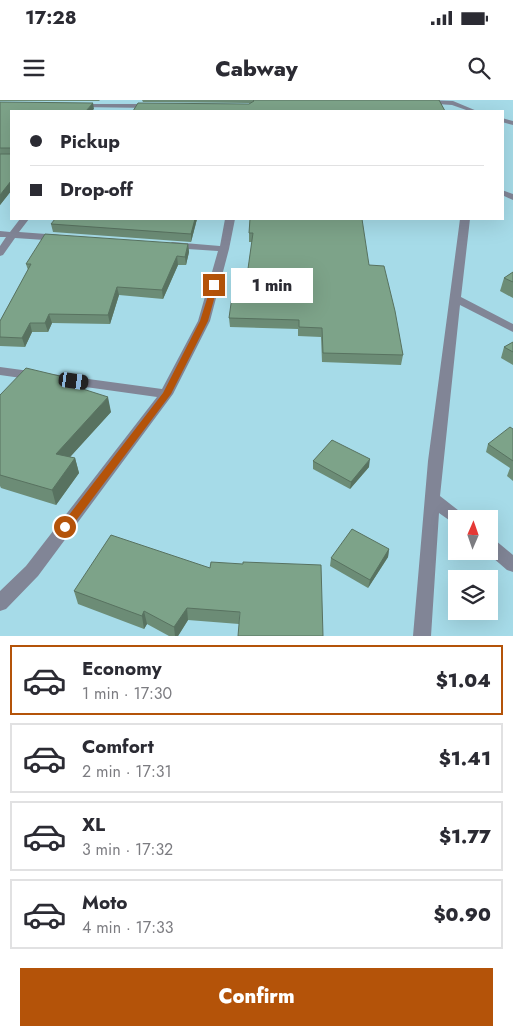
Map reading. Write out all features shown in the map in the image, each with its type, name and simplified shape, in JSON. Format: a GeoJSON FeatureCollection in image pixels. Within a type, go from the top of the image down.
{"type":"FeatureCollection","features":[{"type":"Feature","properties":{"kind":"street"},"geometry":{"type":"LineString","coordinates":[[420,102],[453,104],[475,109]]}},
{"type":"Feature","properties":{"kind":"street"},"geometry":{"type":"LineString","coordinates":[[69,105],[110,103],[164,106]]}},
{"type":"Feature","properties":{"kind":"street"},"geometry":{"type":"LineString","coordinates":[[0,253],[23,220]]}},
{"type":"Feature","properties":{"kind":"street"},"geometry":{"type":"LineString","coordinates":[[0,603],[32,571],[166,394],[204,321],[224,249],[230,220]]}},
{"type":"Feature","properties":{"kind":"street"},"geometry":{"type":"LineString","coordinates":[[422,636],[432,498],[465,220]]}},
{"type":"Feature","properties":{"kind":"street"},"geometry":{"type":"LineString","coordinates":[[0,234],[71,238]]}},
{"type":"Feature","properties":{"kind":"street"},"geometry":{"type":"LineString","coordinates":[[157,244],[224,249]]}},
{"type":"Feature","properties":{"kind":"street"},"geometry":{"type":"LineString","coordinates":[[455,298],[513,329]]}},
{"type":"Feature","properties":{"kind":"street"},"geometry":{"type":"LineString","coordinates":[[0,371],[166,394]]}},
{"type":"Feature","properties":{"kind":"street"},"geometry":{"type":"LineString","coordinates":[[432,498],[448,511]]}},
{"type":"Feature","properties":{"kind":"street"},"geometry":{"type":"LineString","coordinates":[[498,552],[513,565]]}},
{"type":"Feature","properties":{"kind":"building"},"geometry":{"type":"Polygon","coordinates":[[[439,100],[444,110],[134,110],[138,103],[249,104],[254,101],[439,100]]]}},
{"type":"Feature","properties":{"kind":"building"},"geometry":{"type":"Polygon","coordinates":[[[0,102],[93,103],[87,110],[10,110],[10,148],[0,148],[0,102]]]}},
{"type":"Feature","properties":{"kind":"building"},"geometry":{"type":"Polygon","coordinates":[[[0,154],[10,154],[10,182],[0,195],[0,154]]]}},
{"type":"Feature","properties":{"kind":"building"},"geometry":{"type":"Polygon","coordinates":[[[54,220],[195,220],[191,234],[51,224],[54,220]]]}},
{"type":"Feature","properties":{"kind":"building"},"geometry":{"type":"Polygon","coordinates":[[[250,220],[362,220],[369,265],[384,266],[403,355],[323,353],[322,328],[299,327],[299,320],[229,318],[234,282],[246,283],[253,233],[249,233],[250,220]]]}},
{"type":"Feature","properties":{"kind":"building"},"geometry":{"type":"Polygon","coordinates":[[[45,234],[188,244],[185,257],[177,256],[162,290],[117,287],[108,315],[49,314],[45,323],[30,323],[22,338],[0,337],[0,321],[31,264],[26,264],[45,234]]]}},
{"type":"Feature","properties":{"kind":"building"},"geometry":{"type":"Polygon","coordinates":[[[513,272],[513,282],[504,278],[513,272]]]}},
{"type":"Feature","properties":{"kind":"building"},"geometry":{"type":"Polygon","coordinates":[[[513,342],[513,352],[504,347],[513,342]]]}},
{"type":"Feature","properties":{"kind":"building"},"geometry":{"type":"Polygon","coordinates":[[[26,368],[68,378],[64,383],[108,397],[56,454],[75,458],[52,490],[0,475],[0,395],[26,368]]]}},
{"type":"Feature","properties":{"kind":"building"},"geometry":{"type":"Polygon","coordinates":[[[510,427],[513,429],[513,461],[488,444],[510,427]]]}},
{"type":"Feature","properties":{"kind":"building"},"geometry":{"type":"Polygon","coordinates":[[[332,440],[370,459],[351,482],[313,461],[332,440]]]}},
{"type":"Feature","properties":{"kind":"building"},"geometry":{"type":"Polygon","coordinates":[[[352,529],[389,549],[370,580],[331,558],[352,529]]]}},
{"type":"Feature","properties":{"kind":"building"},"geometry":{"type":"Polygon","coordinates":[[[111,535],[210,568],[211,562],[321,565],[323,636],[238,636],[240,612],[187,608],[174,627],[144,611],[142,616],[74,591],[111,535]]]}},
{"type":"Feature","properties":{"kind":"route"},"geometry":{"type":"LineString","coordinates":[[65,527],[166,394],[204,321],[214,285]]}}]}
